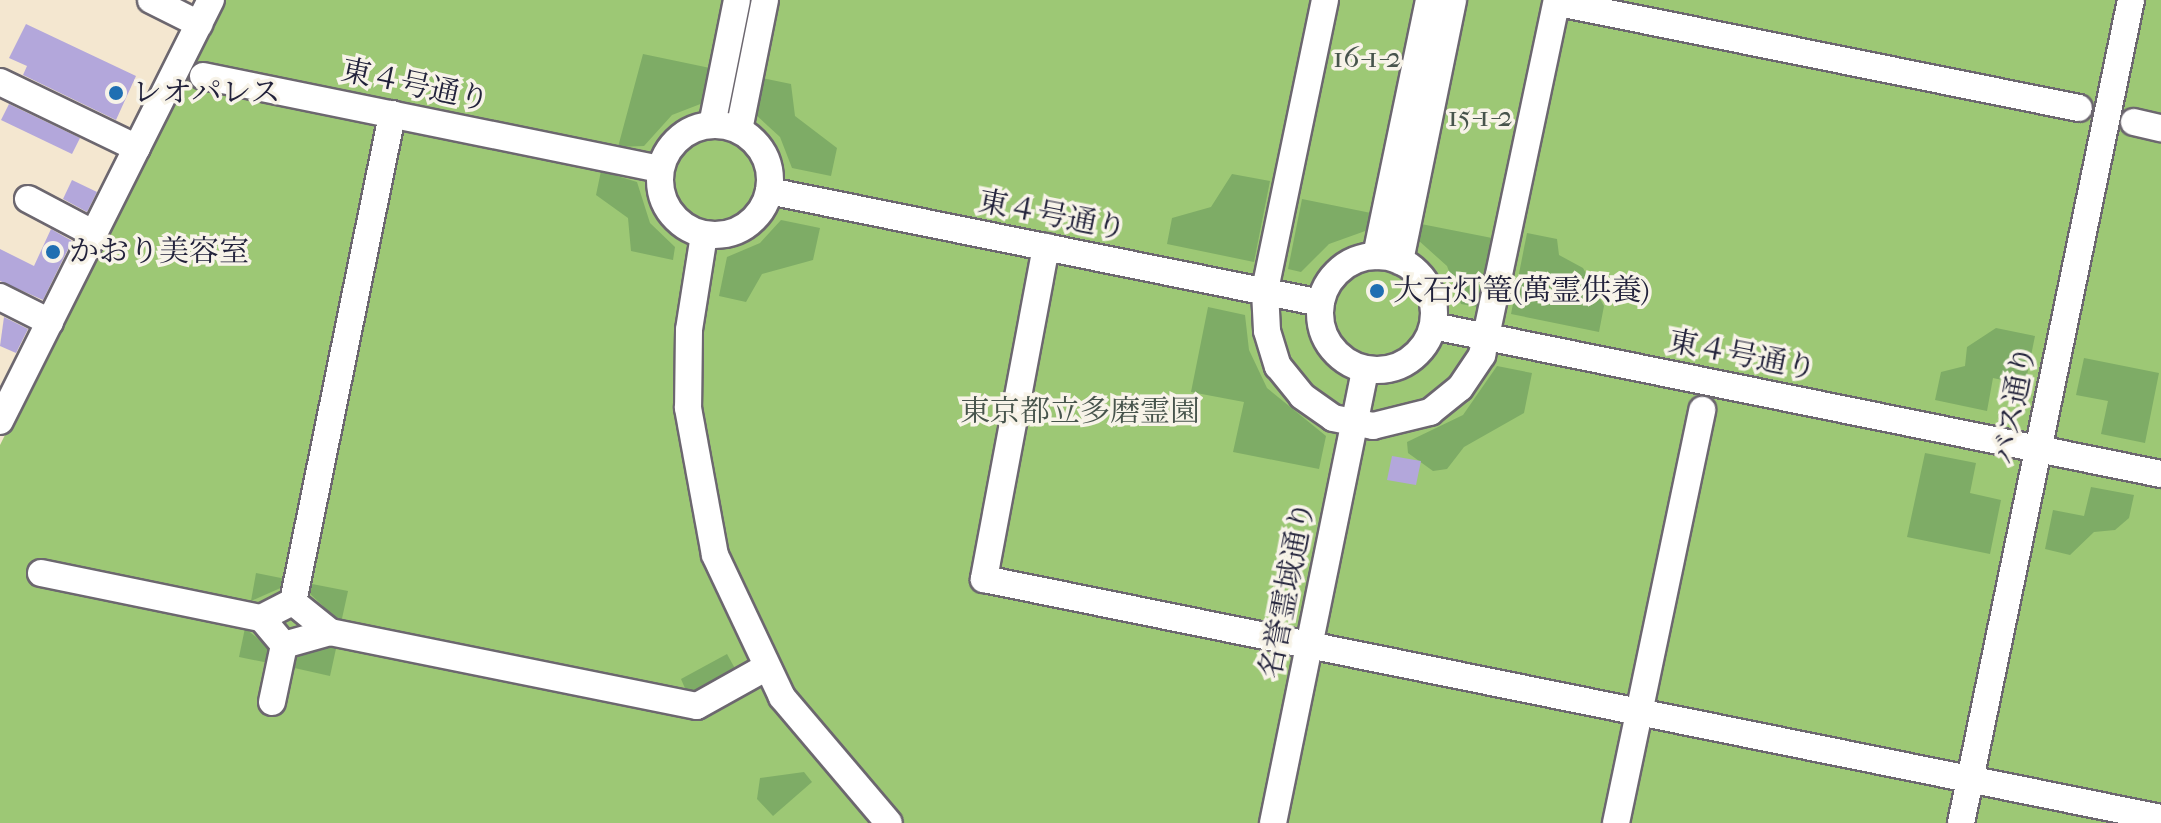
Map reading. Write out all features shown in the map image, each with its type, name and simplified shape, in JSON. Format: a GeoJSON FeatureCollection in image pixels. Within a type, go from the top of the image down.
{"type":"FeatureCollection","features":[{"type":"Feature","properties":{"kind":"street"},"geometry":{"type":"LineString","coordinates":[[151,0],[199,24]]}},
{"type":"Feature","properties":{"kind":"street"},"geometry":{"type":"LineString","coordinates":[[0,421],[211,0]]}},
{"type":"Feature","properties":{"kind":"street"},"geometry":{"type":"LineString","coordinates":[[712,125],[737,0]]}},
{"type":"Feature","properties":{"kind":"street"},"geometry":{"type":"LineString","coordinates":[[739,130],[765,0]]}},
{"type":"Feature","properties":{"kind":"street"},"geometry":{"type":"LineString","coordinates":[[1325,0],[1265,291],[1278,366],[1317,408],[1354,423],[1393,425],[1438,407],[1473,373],[1488,337],[1557,2],[2079,108]]}},
{"type":"Feature","properties":{"kind":"street"},"geometry":{"type":"LineString","coordinates":[[1388,259],[1429,0]]}},
{"type":"Feature","properties":{"kind":"street"},"geometry":{"type":"LineString","coordinates":[[1388,259],[1453,0]]}},
{"type":"Feature","properties":{"kind":"street","name":"バス通り"},"geometry":{"type":"LineString","coordinates":[[1961,823],[2131,0]]}},
{"type":"Feature","properties":{"kind":"street","name":"東４号通り"},"geometry":{"type":"LineString","coordinates":[[203,76],[660,169]]}},
{"type":"Feature","properties":{"kind":"street"},"geometry":{"type":"LineString","coordinates":[[3,91],[137,148]]}},
{"type":"Feature","properties":{"kind":"street"},"geometry":{"type":"LineString","coordinates":[[293,602],[392,114]]}},
{"type":"Feature","properties":{"kind":"street"},"geometry":{"type":"LineString","coordinates":[[2134,122],[2161,128]]}},
{"type":"Feature","properties":{"kind":"street"},"geometry":{"type":"LineString","coordinates":[[712,125],[739,130],[764,155],[769,191],[759,214],[740,230],[704,235],[665,206],[660,169],[679,138],[712,125]]}},
{"type":"Feature","properties":{"kind":"street","name":"東４号通り"},"geometry":{"type":"LineString","coordinates":[[769,191],[1321,303]]}},
{"type":"Feature","properties":{"kind":"street"},"geometry":{"type":"LineString","coordinates":[[28,199],[94,234]]}},
{"type":"Feature","properties":{"kind":"street"},"geometry":{"type":"LineString","coordinates":[[704,235],[689,330],[692,448],[715,555],[765,668],[825,757],[889,823]]}},
{"type":"Feature","properties":{"kind":"street"},"geometry":{"type":"LineString","coordinates":[[1046,247],[984,579],[2161,818]]}},
{"type":"Feature","properties":{"kind":"street"},"geometry":{"type":"LineString","coordinates":[[1388,259],[1428,287],[1433,326],[1407,361],[1365,369],[1330,344],[1321,303],[1341,269],[1388,259]]}},
{"type":"Feature","properties":{"kind":"street"},"geometry":{"type":"LineString","coordinates":[[0,297],[50,322]]}},
{"type":"Feature","properties":{"kind":"street","name":"東４号通り"},"geometry":{"type":"LineString","coordinates":[[1433,326],[2161,474]]}},
{"type":"Feature","properties":{"kind":"street","name":"名誉霊域通り"},"geometry":{"type":"LineString","coordinates":[[1273,823],[1365,369]]}},
{"type":"Feature","properties":{"kind":"street"},"geometry":{"type":"LineString","coordinates":[[1616,823],[1702,410]]}},
{"type":"Feature","properties":{"kind":"street"},"geometry":{"type":"LineString","coordinates":[[41,573],[261,618],[284,645]]}},
{"type":"Feature","properties":{"kind":"street"},"geometry":{"type":"LineString","coordinates":[[261,618],[293,602]]}},
{"type":"Feature","properties":{"kind":"street"},"geometry":{"type":"LineString","coordinates":[[293,602],[330,632]]}},
{"type":"Feature","properties":{"kind":"street"},"geometry":{"type":"LineString","coordinates":[[284,645],[330,632],[697,706],[765,668]]}},
{"type":"Feature","properties":{"kind":"street"},"geometry":{"type":"LineString","coordinates":[[272,702],[284,645]]}},
{"type":"Feature","properties":{"kind":"green space","name":"東京都立多磨霊園"},"geometry":{"type":"Polygon","coordinates":[[[222,0],[2161,0],[2161,823],[0,823],[0,445],[222,0]]]}},
{"type":"Feature","properties":{"kind":"green space"},"geometry":{"type":"Polygon","coordinates":[[[643,54],[710,68],[703,103],[672,115],[644,146],[618,147],[643,54]]]}},
{"type":"Feature","properties":{"kind":"green space"},"geometry":{"type":"Polygon","coordinates":[[[762,78],[791,84],[795,116],[837,148],[831,176],[792,168],[780,137],[755,114],[762,78]]]}},
{"type":"Feature","properties":{"kind":"green space"},"geometry":{"type":"Polygon","coordinates":[[[601,171],[637,182],[650,223],[675,247],[673,260],[631,251],[628,218],[596,195],[601,171]]]}},
{"type":"Feature","properties":{"kind":"green space"},"geometry":{"type":"Polygon","coordinates":[[[1232,174],[1270,181],[1254,262],[1167,244],[1172,218],[1211,207],[1232,174]]]}},
{"type":"Feature","properties":{"kind":"green space"},"geometry":{"type":"Polygon","coordinates":[[[1302,199],[1371,213],[1368,230],[1329,244],[1301,272],[1288,269],[1302,199]]]}},
{"type":"Feature","properties":{"kind":"green space"},"geometry":{"type":"Polygon","coordinates":[[[781,220],[820,228],[813,260],[762,274],[746,302],[719,296],[727,257],[760,243],[781,220]]]}},
{"type":"Feature","properties":{"kind":"green space"},"geometry":{"type":"Polygon","coordinates":[[[1421,224],[1492,238],[1478,307],[1461,304],[1447,266],[1418,240],[1421,224]]]}},
{"type":"Feature","properties":{"kind":"green space"},"geometry":{"type":"Polygon","coordinates":[[[1527,233],[1557,239],[1559,255],[1583,268],[1604,306],[1599,332],[1511,314],[1527,233]]]}},
{"type":"Feature","properties":{"kind":"green space"},"geometry":{"type":"Polygon","coordinates":[[[1208,307],[1245,315],[1249,350],[1267,388],[1326,436],[1319,469],[1233,452],[1244,402],[1191,392],[1208,307]]]}},
{"type":"Feature","properties":{"kind":"green space"},"geometry":{"type":"Polygon","coordinates":[[[1996,328],[2035,336],[2025,385],[1993,378],[1987,411],[1935,400],[1941,372],[1965,366],[1967,347],[1996,328]]]}},
{"type":"Feature","properties":{"kind":"green space"},"geometry":{"type":"Polygon","coordinates":[[[2084,358],[2159,373],[2145,443],[2101,434],[2108,401],[2076,395],[2084,358]]]}},
{"type":"Feature","properties":{"kind":"green space"},"geometry":{"type":"Polygon","coordinates":[[[1497,366],[1532,373],[1524,413],[1464,447],[1447,469],[1433,471],[1408,453],[1407,442],[1463,415],[1497,366]]]}},
{"type":"Feature","properties":{"kind":"green space"},"geometry":{"type":"Polygon","coordinates":[[[1925,453],[1976,463],[1970,493],[2001,500],[1990,554],[1907,537],[1925,453]]]}},
{"type":"Feature","properties":{"kind":"green space"},"geometry":{"type":"Polygon","coordinates":[[[2091,487],[2134,495],[2129,518],[2115,530],[2094,532],[2070,555],[2045,549],[2053,510],[2084,516],[2091,487]]]}},
{"type":"Feature","properties":{"kind":"green space"},"geometry":{"type":"Polygon","coordinates":[[[256,573],[286,579],[285,586],[251,601],[256,573]]]}},
{"type":"Feature","properties":{"kind":"green space"},"geometry":{"type":"Polygon","coordinates":[[[307,583],[348,591],[341,623],[306,590],[307,583]]]}},
{"type":"Feature","properties":{"kind":"green space"},"geometry":{"type":"Polygon","coordinates":[[[245,628],[272,650],[269,663],[239,657],[245,628]]]}},
{"type":"Feature","properties":{"kind":"green space"},"geometry":{"type":"Polygon","coordinates":[[[337,644],[330,676],[290,667],[293,654],[337,644]]]}},
{"type":"Feature","properties":{"kind":"green space"},"geometry":{"type":"Polygon","coordinates":[[[727,654],[738,674],[687,693],[681,679],[727,654]]]}},
{"type":"Feature","properties":{"kind":"green space"},"geometry":{"type":"Polygon","coordinates":[[[804,772],[812,782],[773,816],[757,799],[760,778],[804,772]]]}},
{"type":"Feature","properties":{"kind":"building"},"geometry":{"type":"Polygon","coordinates":[[[26,24],[136,76],[116,120],[23,75],[27,66],[9,58],[26,24]]]}},
{"type":"Feature","properties":{"kind":"building"},"geometry":{"type":"Polygon","coordinates":[[[9,104],[80,138],[72,154],[1,120],[9,104]]]}},
{"type":"Feature","properties":{"kind":"building"},"geometry":{"type":"Polygon","coordinates":[[[72,180],[97,192],[87,212],[63,199],[72,180]]]}},
{"type":"Feature","properties":{"kind":"building"},"geometry":{"type":"Polygon","coordinates":[[[51,229],[72,241],[43,300],[0,281],[0,249],[34,266],[51,229]]]}},
{"type":"Feature","properties":{"kind":"building"},"geometry":{"type":"Polygon","coordinates":[[[4,317],[28,329],[16,353],[0,346],[4,317]]]}},
{"type":"Feature","properties":{"kind":"building"},"geometry":{"type":"Polygon","coordinates":[[[1392,456],[1421,461],[1416,485],[1387,480],[1392,456]]]}},
{"type":"Feature","properties":{"kind":"place","name":"レオパレス"},"geometry":{"type":"Point","coordinates":[116,93]}},
{"type":"Feature","properties":{"kind":"place","name":"かおり美容室"},"geometry":{"type":"Point","coordinates":[53,252]}},
{"type":"Feature","properties":{"kind":"place","name":"大石灯篭(萬霊供養)"},"geometry":{"type":"Point","coordinates":[1377,291]}},
{"type":"Feature","properties":{"kind":"park label","name":"16-1-2"},"geometry":{"type":"Point","coordinates":[1367,58]}},
{"type":"Feature","properties":{"kind":"park label","name":"15-1-2"},"geometry":{"type":"Point","coordinates":[1480,117]}}]}
